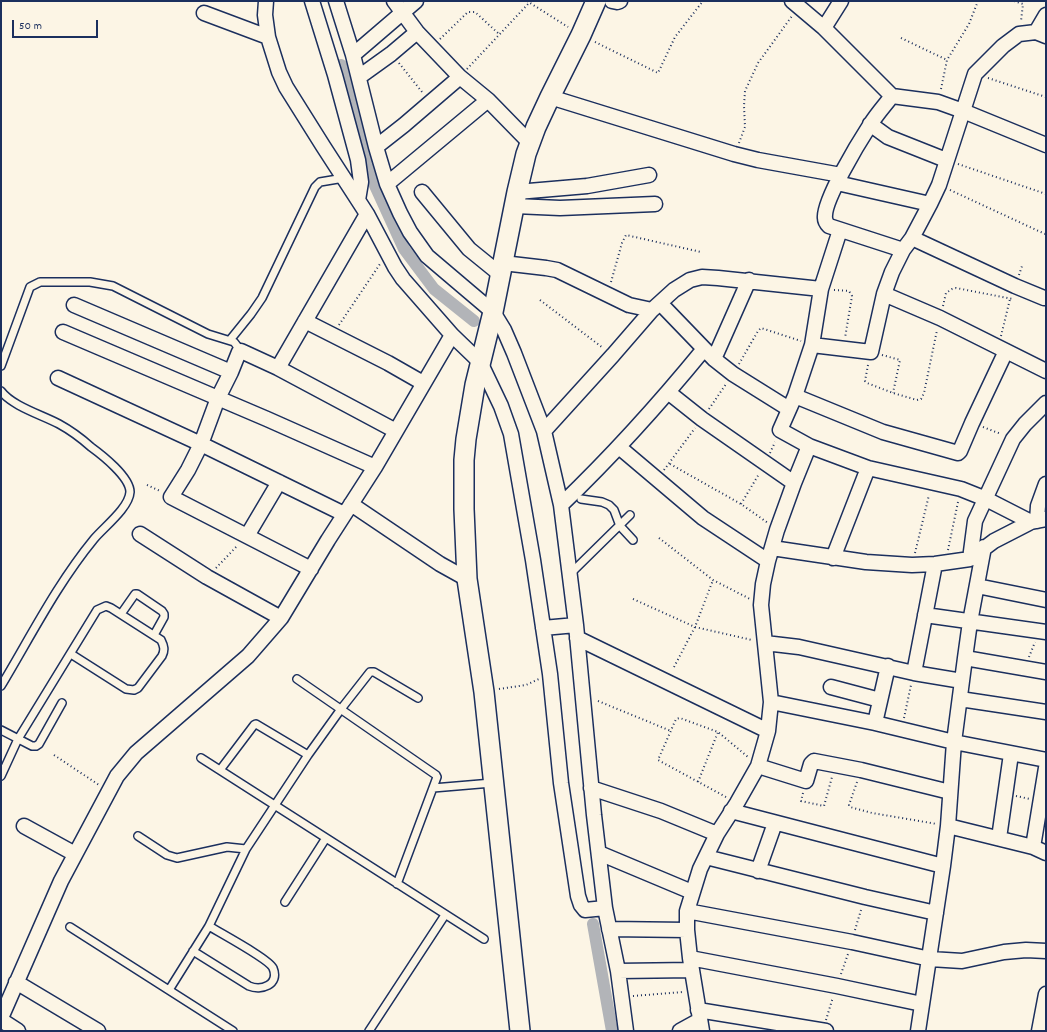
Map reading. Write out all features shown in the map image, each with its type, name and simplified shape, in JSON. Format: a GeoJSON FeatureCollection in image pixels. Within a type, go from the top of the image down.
{"type":"FeatureCollection","features":[{"type":"Feature","properties":{"kind":"main road"},"geometry":{"type":"LineString","coordinates":[[520,1031],[484,692],[467,579],[464,509],[464,460],[470,412],[480,362],[493,312],[516,199],[530,143],[550,97],[596,1]]}},
{"type":"Feature","properties":{"kind":"street"},"geometry":{"type":"LineString","coordinates":[[266,1],[265,15],[268,38],[279,72],[286,87],[367,214],[387,253],[403,279],[452,335],[480,362],[501,406],[514,443],[550,674],[561,783],[578,896],[581,905],[585,910],[605,908]]}},
{"type":"Feature","properties":{"kind":"street"},"geometry":{"type":"LineString","coordinates":[[312,1],[329,54],[359,166],[361,182],[358,200]]}},
{"type":"Feature","properties":{"kind":"street"},"geometry":{"type":"LineString","coordinates":[[336,1],[352,50],[376,147],[387,184],[410,232],[423,250],[456,282],[493,312],[504,330],[514,353],[544,431],[561,504],[577,631],[591,788],[605,908],[618,971],[626,1031]]}},
{"type":"Feature","properties":{"kind":"street"},"geometry":{"type":"LineString","coordinates":[[329,54],[352,50],[398,7],[416,1]]}},
{"type":"Feature","properties":{"kind":"street"},"geometry":{"type":"LineString","coordinates":[[612,1],[620,1]]}},
{"type":"Feature","properties":{"kind":"street"},"geometry":{"type":"LineString","coordinates":[[824,28],[841,1]]}},
{"type":"Feature","properties":{"kind":"street"},"geometry":{"type":"LineString","coordinates":[[796,4],[824,28],[892,96],[938,102],[1046,146]]}},
{"type":"Feature","properties":{"kind":"street"},"geometry":{"type":"LineString","coordinates":[[398,7],[417,32],[460,77],[488,100],[530,143]]}},
{"type":"Feature","properties":{"kind":"street"},"geometry":{"type":"LineString","coordinates":[[204,13],[268,38]]}},
{"type":"Feature","properties":{"kind":"street"},"geometry":{"type":"LineString","coordinates":[[812,345],[871,352],[884,294],[892,272],[903,250],[912,238],[939,185],[975,74],[1003,46],[1019,34],[1041,34],[1046,15]]}},
{"type":"Feature","properties":{"kind":"street"},"geometry":{"type":"LineString","coordinates":[[359,77],[392,54],[417,32]]}},
{"type":"Feature","properties":{"kind":"street"},"geometry":{"type":"LineString","coordinates":[[376,147],[460,77]]}},
{"type":"Feature","properties":{"kind":"street"},"geometry":{"type":"LineString","coordinates":[[892,96],[870,124],[839,179],[826,205],[824,218],[829,226],[903,250]]}},
{"type":"Feature","properties":{"kind":"street"},"geometry":{"type":"LineString","coordinates":[[550,97],[734,154],[839,179],[930,204]]}},
{"type":"Feature","properties":{"kind":"street"},"geometry":{"type":"LineString","coordinates":[[387,184],[488,100]]}},
{"type":"Feature","properties":{"kind":"street"},"geometry":{"type":"LineString","coordinates":[[870,124],[888,137],[946,160]]}},
{"type":"Feature","properties":{"kind":"street"},"geometry":{"type":"LineString","coordinates":[[516,199],[649,175]]}},
{"type":"Feature","properties":{"kind":"street"},"geometry":{"type":"LineString","coordinates":[[422,192],[469,248],[502,269],[546,268],[557,270],[629,306],[656,307],[733,374],[789,409]]}},
{"type":"Feature","properties":{"kind":"street"},"geometry":{"type":"LineString","coordinates":[[516,199],[560,208],[655,204]]}},
{"type":"Feature","properties":{"kind":"street"},"geometry":{"type":"LineString","coordinates":[[278,368],[367,214]]}},
{"type":"Feature","properties":{"kind":"street"},"geometry":{"type":"LineString","coordinates":[[840,230],[821,289],[812,345],[795,396],[780,430],[809,446],[868,468],[961,489],[1038,521]]}},
{"type":"Feature","properties":{"kind":"street"},"geometry":{"type":"LineString","coordinates":[[912,238],[1044,298]]}},
{"type":"Feature","properties":{"kind":"street"},"geometry":{"type":"LineString","coordinates":[[544,431],[656,307],[685,282],[694,278],[718,278],[749,280],[821,289]]}},
{"type":"Feature","properties":{"kind":"street"},"geometry":{"type":"LineString","coordinates":[[561,504],[619,447],[668,392],[709,354],[749,280]]}},
{"type":"Feature","properties":{"kind":"street"},"geometry":{"type":"LineString","coordinates":[[884,294],[940,318],[1046,371]]}},
{"type":"Feature","properties":{"kind":"street"},"geometry":{"type":"LineString","coordinates":[[74,305],[231,372]]}},
{"type":"Feature","properties":{"kind":"street"},"geometry":{"type":"LineString","coordinates":[[305,321],[423,383]]}},
{"type":"Feature","properties":{"kind":"street"},"geometry":{"type":"LineString","coordinates":[[62,332],[375,467]]}},
{"type":"Feature","properties":{"kind":"street"},"geometry":{"type":"LineString","coordinates":[[18,1031],[1,1019],[61,881],[117,776],[136,752],[248,656],[281,618],[375,467],[452,335]]}},
{"type":"Feature","properties":{"kind":"street"},"geometry":{"type":"LineString","coordinates":[[795,396],[882,432],[957,453],[960,451],[1002,349]]}},
{"type":"Feature","properties":{"kind":"street"},"geometry":{"type":"LineString","coordinates":[[311,569],[171,497],[188,470],[201,444],[218,398],[239,352],[241,351],[278,368],[396,431]]}},
{"type":"Feature","properties":{"kind":"street"},"geometry":{"type":"LineString","coordinates":[[58,378],[279,482],[348,509],[467,579]]}},
{"type":"Feature","properties":{"kind":"street"},"geometry":{"type":"LineString","coordinates":[[668,392],[765,464],[794,483]]}},
{"type":"Feature","properties":{"kind":"street"},"geometry":{"type":"LineString","coordinates":[[970,559],[975,521],[1013,439],[1025,424],[1046,403]]}},
{"type":"Feature","properties":{"kind":"street"},"geometry":{"type":"LineString","coordinates":[[700,1020],[691,964],[687,930],[687,911],[700,869],[718,834],[758,766],[768,731],[771,702],[761,605],[770,554],[777,530],[809,446]]}},
{"type":"Feature","properties":{"kind":"street"},"geometry":{"type":"LineString","coordinates":[[619,447],[704,518],[770,554],[912,565],[940,564],[970,559],[994,541],[1038,521]]}},
{"type":"Feature","properties":{"kind":"street"},"geometry":{"type":"LineString","coordinates":[[833,558],[868,468]]}},
{"type":"Feature","properties":{"kind":"street"},"geometry":{"type":"LineString","coordinates":[[247,536],[279,482]]}},
{"type":"Feature","properties":{"kind":"street"},"geometry":{"type":"LineString","coordinates":[[1038,521],[1038,506],[1046,484]]}},
{"type":"Feature","properties":{"kind":"street"},"geometry":{"type":"LineString","coordinates":[[140,534],[207,577],[281,618]]}},
{"type":"Feature","properties":{"kind":"street"},"geometry":{"type":"LineString","coordinates":[[918,1031],[943,866],[948,826],[954,742],[965,658],[984,547]]}},
{"type":"Feature","properties":{"kind":"street"},"geometry":{"type":"LineString","coordinates":[[914,673],[925,615],[940,564]]}},
{"type":"Feature","properties":{"kind":"street"},"geometry":{"type":"LineString","coordinates":[[977,586],[1046,600]]}},
{"type":"Feature","properties":{"kind":"street"},"geometry":{"type":"LineString","coordinates":[[925,615],[1043,631]]}},
{"type":"Feature","properties":{"kind":"street"},"geometry":{"type":"LineString","coordinates":[[543,628],[577,631],[768,731]]}},
{"type":"Feature","properties":{"kind":"street"},"geometry":{"type":"LineString","coordinates":[[765,643],[799,647],[914,673],[962,681]]}},
{"type":"Feature","properties":{"kind":"street"},"geometry":{"type":"LineString","coordinates":[[965,658],[1046,672]]}},
{"type":"Feature","properties":{"kind":"street"},"geometry":{"type":"LineString","coordinates":[[875,723],[888,666]]}},
{"type":"Feature","properties":{"kind":"street"},"geometry":{"type":"LineString","coordinates":[[831,687],[880,700]]}},
{"type":"Feature","properties":{"kind":"street"},"geometry":{"type":"LineString","coordinates":[[960,699],[1046,712]]}},
{"type":"Feature","properties":{"kind":"street"},"geometry":{"type":"LineString","coordinates":[[771,702],[875,723],[954,742],[1046,760]]}},
{"type":"Feature","properties":{"kind":"street"},"geometry":{"type":"LineString","coordinates":[[999,838],[1011,754]]}},
{"type":"Feature","properties":{"kind":"street"},"geometry":{"type":"LineString","coordinates":[[758,766],[806,782],[813,761],[861,770],[950,792]]}},
{"type":"Feature","properties":{"kind":"street"},"geometry":{"type":"LineString","coordinates":[[1033,847],[1046,768]]}},
{"type":"Feature","properties":{"kind":"street"},"geometry":{"type":"LineString","coordinates":[[591,788],[661,811],[718,834]]}},
{"type":"Feature","properties":{"kind":"street"},"geometry":{"type":"LineString","coordinates":[[734,807],[775,823],[943,866]]}},
{"type":"Feature","properties":{"kind":"street"},"geometry":{"type":"LineString","coordinates":[[758,871],[775,823]]}},
{"type":"Feature","properties":{"kind":"street"},"geometry":{"type":"LineString","coordinates":[[24,826],[75,854]]}},
{"type":"Feature","properties":{"kind":"street"},"geometry":{"type":"LineString","coordinates":[[948,826],[1033,847],[1046,853]]}},
{"type":"Feature","properties":{"kind":"street"},"geometry":{"type":"LineString","coordinates":[[599,853],[692,892]]}},
{"type":"Feature","properties":{"kind":"street"},"geometry":{"type":"LineString","coordinates":[[706,857],[758,871],[936,913]]}},
{"type":"Feature","properties":{"kind":"street"},"geometry":{"type":"LineString","coordinates":[[687,911],[852,942],[930,959],[962,961],[1004,952],[1046,951]]}},
{"type":"Feature","properties":{"kind":"street"},"geometry":{"type":"LineString","coordinates":[[609,929],[687,930]]}},
{"type":"Feature","properties":{"kind":"street"},"geometry":{"type":"LineString","coordinates":[[618,971],[691,964],[837,986],[922,1004]]}},
{"type":"Feature","properties":{"kind":"street"},"geometry":{"type":"LineString","coordinates":[[16,982],[98,1031]]}},
{"type":"Feature","properties":{"kind":"street"},"geometry":{"type":"LineString","coordinates":[[1040,1031],[1046,994]]}},
{"type":"Feature","properties":{"kind":"street"},"geometry":{"type":"LineString","coordinates":[[680,1031],[700,1020],[824,1031]]}},
{"type":"Feature","properties":{"kind":"lane"},"geometry":{"type":"LineString","coordinates":[[230,340],[262,298],[315,187],[320,182],[344,178]]}},
{"type":"Feature","properties":{"kind":"lane"},"geometry":{"type":"LineString","coordinates":[[1,366],[30,287],[40,282],[90,282],[113,286],[208,334],[234,342],[241,351]]}},
{"type":"Feature","properties":{"kind":"lane"},"geometry":{"type":"LineString","coordinates":[[1,391],[4,396],[55,422],[81,438],[117,470],[128,484],[130,493],[129,498],[123,508],[93,540],[62,583],[1,686]]}},
{"type":"Feature","properties":{"kind":"lane"},"geometry":{"type":"LineString","coordinates":[[581,499],[602,502],[609,505],[614,510],[620,526],[633,540]]}},
{"type":"Feature","properties":{"kind":"lane"},"geometry":{"type":"LineString","coordinates":[[569,575],[630,515]]}},
{"type":"Feature","properties":{"kind":"lane"},"geometry":{"type":"LineString","coordinates":[[121,614],[135,594],[156,606],[162,611],[164,617],[154,635]]}},
{"type":"Feature","properties":{"kind":"lane"},"geometry":{"type":"LineString","coordinates":[[1,776],[18,739],[97,610],[106,606],[111,608],[154,635],[161,640],[164,645],[162,656],[138,688],[134,690],[126,689],[71,654]]}},
{"type":"Feature","properties":{"kind":"lane"},"geometry":{"type":"LineString","coordinates":[[169,990],[209,926],[246,850],[308,755],[341,709],[372,672],[418,698]]}},
{"type":"Feature","properties":{"kind":"lane"},"geometry":{"type":"LineString","coordinates":[[297,679],[437,777],[397,884]]}},
{"type":"Feature","properties":{"kind":"lane"},"geometry":{"type":"LineString","coordinates":[[1,730],[32,746],[36,746],[39,744],[62,703]]}},
{"type":"Feature","properties":{"kind":"lane"},"geometry":{"type":"LineString","coordinates":[[220,770],[256,724],[308,755]]}},
{"type":"Feature","properties":{"kind":"lane"},"geometry":{"type":"LineString","coordinates":[[200,758],[484,939]]}},
{"type":"Feature","properties":{"kind":"lane"},"geometry":{"type":"LineString","coordinates":[[432,788],[493,783]]}},
{"type":"Feature","properties":{"kind":"lane"},"geometry":{"type":"LineString","coordinates":[[138,836],[176,858],[227,847],[246,850]]}},
{"type":"Feature","properties":{"kind":"lane"},"geometry":{"type":"LineString","coordinates":[[285,902],[326,838]]}},
{"type":"Feature","properties":{"kind":"lane"},"geometry":{"type":"LineString","coordinates":[[369,1031],[445,915]]}},
{"type":"Feature","properties":{"kind":"lane"},"geometry":{"type":"LineString","coordinates":[[193,951],[255,989],[263,988],[269,985],[274,979],[275,972],[272,966],[209,926]]}},
{"type":"Feature","properties":{"kind":"lane"},"geometry":{"type":"LineString","coordinates":[[70,927],[233,1031]]}},
{"type":"Feature","properties":{"kind":"path"},"geometry":{"type":"LineString","coordinates":[[460,77],[528,2],[581,35],[658,73],[675,37],[703,1]]}},
{"type":"Feature","properties":{"kind":"path"},"geometry":{"type":"LineString","coordinates":[[938,102],[947,60],[969,24],[978,1]]}},
{"type":"Feature","properties":{"kind":"path"},"geometry":{"type":"LineString","coordinates":[[1014,1],[1023,4],[1019,34]]}},
{"type":"Feature","properties":{"kind":"path"},"geometry":{"type":"LineString","coordinates":[[734,154],[745,127],[745,91],[758,63],[796,4]]}},
{"type":"Feature","properties":{"kind":"path"},"geometry":{"type":"LineString","coordinates":[[431,47],[468,12],[471,11],[475,12],[499,34]]}},
{"type":"Feature","properties":{"kind":"path"},"geometry":{"type":"LineString","coordinates":[[901,38],[947,60]]}},
{"type":"Feature","properties":{"kind":"path"},"geometry":{"type":"LineString","coordinates":[[392,54],[430,102]]}},
{"type":"Feature","properties":{"kind":"path"},"geometry":{"type":"LineString","coordinates":[[975,74],[1045,97],[1046,94]]}},
{"type":"Feature","properties":{"kind":"path"},"geometry":{"type":"LineString","coordinates":[[946,160],[1046,194]]}},
{"type":"Feature","properties":{"kind":"path"},"geometry":{"type":"LineString","coordinates":[[939,185],[1045,234]]}},
{"type":"Feature","properties":{"kind":"path"},"geometry":{"type":"LineString","coordinates":[[607,294],[622,243],[626,236],[701,252]]}},
{"type":"Feature","properties":{"kind":"path"},"geometry":{"type":"LineString","coordinates":[[333,335],[387,253]]}},
{"type":"Feature","properties":{"kind":"path"},"geometry":{"type":"LineString","coordinates":[[893,394],[900,360],[871,352],[865,381],[869,385],[893,394],[917,400],[921,399],[946,293],[952,289],[956,288],[1010,299],[1002,349]]}},
{"type":"Feature","properties":{"kind":"path"},"geometry":{"type":"LineString","coordinates":[[821,289],[847,290],[850,292],[852,300],[843,349]]}},
{"type":"Feature","properties":{"kind":"path"},"geometry":{"type":"LineString","coordinates":[[540,300],[613,355]]}},
{"type":"Feature","properties":{"kind":"path"},"geometry":{"type":"LineString","coordinates":[[777,530],[741,504],[670,464],[733,374],[761,328],[812,345]]}},
{"type":"Feature","properties":{"kind":"path"},"geometry":{"type":"LineString","coordinates":[[972,423],[1013,439]]}},
{"type":"Feature","properties":{"kind":"path"},"geometry":{"type":"LineString","coordinates":[[741,504],[765,464],[780,430]]}},
{"type":"Feature","properties":{"kind":"path"},"geometry":{"type":"LineString","coordinates":[[912,565],[933,482]]}},
{"type":"Feature","properties":{"kind":"path"},"geometry":{"type":"LineString","coordinates":[[940,564],[961,489]]}},
{"type":"Feature","properties":{"kind":"path"},"geometry":{"type":"LineString","coordinates":[[207,577],[247,536]]}},
{"type":"Feature","properties":{"kind":"path"},"geometry":{"type":"LineString","coordinates":[[659,538],[713,580],[761,605]]}},
{"type":"Feature","properties":{"kind":"path"},"geometry":{"type":"LineString","coordinates":[[674,667],[695,627],[713,580]]}},
{"type":"Feature","properties":{"kind":"path"},"geometry":{"type":"LineString","coordinates":[[633,598],[695,627],[765,643]]}},
{"type":"Feature","properties":{"kind":"path"},"geometry":{"type":"LineString","coordinates":[[1024,668],[1043,631]]}},
{"type":"Feature","properties":{"kind":"path"},"geometry":{"type":"LineString","coordinates":[[902,729],[914,673]]}},
{"type":"Feature","properties":{"kind":"path"},"geometry":{"type":"LineString","coordinates":[[484,692],[526,685],[550,674]]}},
{"type":"Feature","properties":{"kind":"path"},"geometry":{"type":"LineString","coordinates":[[598,701],[671,731]]}},
{"type":"Feature","properties":{"kind":"path"},"geometry":{"type":"LineString","coordinates":[[734,807],[698,782],[658,760],[676,719],[680,718],[718,732],[758,766]]}},
{"type":"Feature","properties":{"kind":"path"},"geometry":{"type":"LineString","coordinates":[[698,782],[718,732]]}},
{"type":"Feature","properties":{"kind":"path"},"geometry":{"type":"LineString","coordinates":[[54,755],[109,791]]}},
{"type":"Feature","properties":{"kind":"path"},"geometry":{"type":"LineString","coordinates":[[806,782],[801,801],[823,806],[836,765]]}},
{"type":"Feature","properties":{"kind":"path"},"geometry":{"type":"LineString","coordinates":[[861,770],[848,805],[850,807],[893,817],[948,826]]}},
{"type":"Feature","properties":{"kind":"path"},"geometry":{"type":"LineString","coordinates":[[1005,794],[1041,802]]}},
{"type":"Feature","properties":{"kind":"path"},"geometry":{"type":"LineString","coordinates":[[824,1031],[865,897]]}},
{"type":"Feature","properties":{"kind":"path"},"geometry":{"type":"LineString","coordinates":[[622,997],[695,991]]}},
{"type":"Feature","properties":{"kind":"waterway"},"geometry":{"type":"LineString","coordinates":[[341,65],[372,179],[404,249],[434,289],[474,321]]}},
{"type":"Feature","properties":{"kind":"waterway"},"geometry":{"type":"LineString","coordinates":[[593,924],[612,1031]]}}]}
